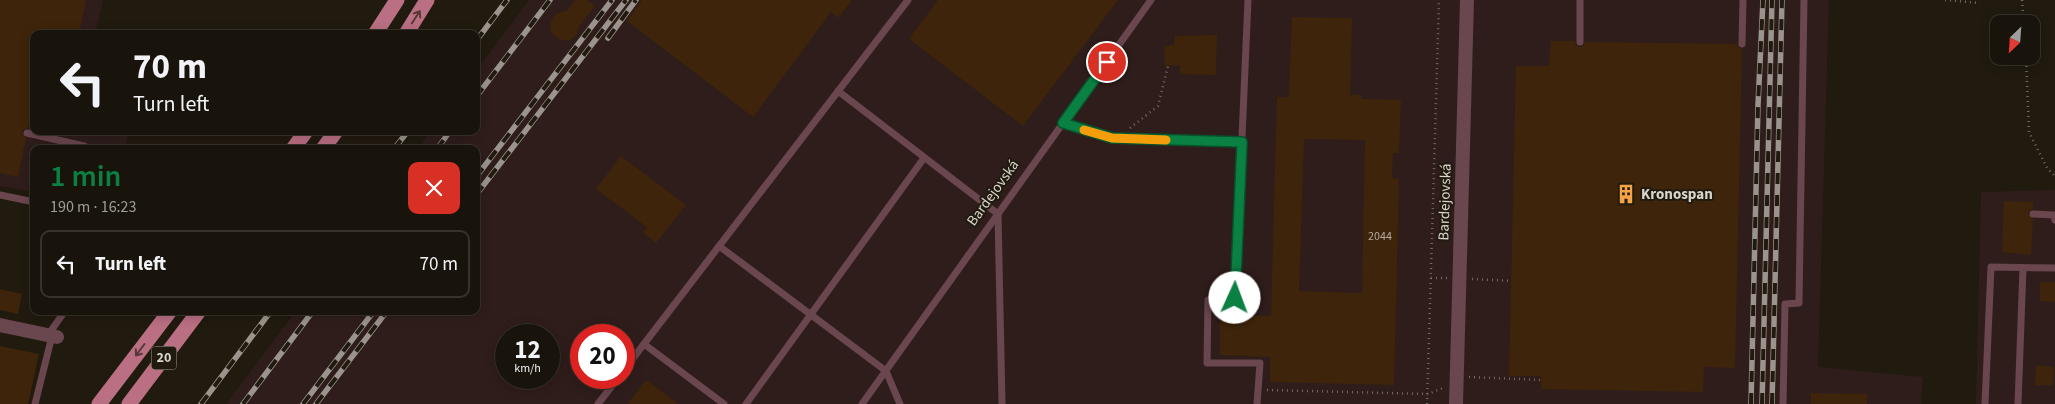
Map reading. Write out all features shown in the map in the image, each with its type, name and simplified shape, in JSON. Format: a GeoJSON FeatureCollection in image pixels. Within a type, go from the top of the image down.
{"type":"FeatureCollection","features":[{"type":"Feature","properties":{"kind":"main road"},"geometry":{"type":"LineString","coordinates":[[377,30],[396,0]]}},
{"type":"Feature","properties":{"kind":"main road"},"geometry":{"type":"LineString","coordinates":[[408,30],[427,0]]}},
{"type":"Feature","properties":{"kind":"main road","name":"20"},"geometry":{"type":"LineString","coordinates":[[99,404],[167,315]]}},
{"type":"Feature","properties":{"kind":"main road","name":"20"},"geometry":{"type":"LineString","coordinates":[[129,404],[197,315]]}},
{"type":"Feature","properties":{"kind":"street","name":"Bardejovská"},"geometry":{"type":"LineString","coordinates":[[1456,404],[1467,0]]}},
{"type":"Feature","properties":{"kind":"street"},"geometry":{"type":"LineString","coordinates":[[0,325],[52,336]]}},
{"type":"Feature","properties":{"kind":"lane"},"geometry":{"type":"LineString","coordinates":[[635,356],[908,0]]}},
{"type":"Feature","properties":{"kind":"lane","name":"Bardejovská"},"geometry":{"type":"LineString","coordinates":[[862,404],[1151,0]]}},
{"type":"Feature","properties":{"kind":"lane"},"geometry":{"type":"LineString","coordinates":[[1248,0],[1235,298],[1208,300],[1208,363],[1260,364],[1258,404]]}},
{"type":"Feature","properties":{"kind":"lane"},"geometry":{"type":"LineString","coordinates":[[1580,0],[1580,42]]}},
{"type":"Feature","properties":{"kind":"lane"},"geometry":{"type":"LineString","coordinates":[[1742,44],[1743,0]]}},
{"type":"Feature","properties":{"kind":"lane"},"geometry":{"type":"LineString","coordinates":[[1783,404],[1785,304],[1799,303],[1804,0]]}},
{"type":"Feature","properties":{"kind":"lane"},"geometry":{"type":"LineString","coordinates":[[838,92],[998,214],[1002,404]]}},
{"type":"Feature","properties":{"kind":"lane"},"geometry":{"type":"LineString","coordinates":[[1063,123],[1118,138],[1242,142]]}},
{"type":"Feature","properties":{"kind":"lane"},"geometry":{"type":"LineString","coordinates":[[32,135],[79,145]]}},
{"type":"Feature","properties":{"kind":"lane"},"geometry":{"type":"LineString","coordinates":[[746,404],[924,158]]}},
{"type":"Feature","properties":{"kind":"lane"},"geometry":{"type":"LineString","coordinates":[[0,195],[30,201]]}},
{"type":"Feature","properties":{"kind":"lane"},"geometry":{"type":"LineString","coordinates":[[2033,214],[2054,215],[2055,220]]}},
{"type":"Feature","properties":{"kind":"lane"},"geometry":{"type":"LineString","coordinates":[[719,246],[886,371],[900,404]]}},
{"type":"Feature","properties":{"kind":"lane"},"geometry":{"type":"LineString","coordinates":[[1985,404],[1991,268],[2055,268]]}},
{"type":"Feature","properties":{"kind":"lane"},"geometry":{"type":"LineString","coordinates":[[2018,404],[2023,268]]}},
{"type":"Feature","properties":{"kind":"lane"},"geometry":{"type":"LineString","coordinates":[[35,404],[52,336],[63,315]]}},
{"type":"Feature","properties":{"kind":"lane"},"geometry":{"type":"LineString","coordinates":[[644,344],[724,404]]}},
{"type":"Feature","properties":{"kind":"lane"},"geometry":{"type":"LineString","coordinates":[[598,404],[610,389]]}},
{"type":"Feature","properties":{"kind":"path"},"geometry":{"type":"LineString","coordinates":[[1427,404],[1439,0]]}},
{"type":"Feature","properties":{"kind":"path"},"geometry":{"type":"LineString","coordinates":[[1945,0],[1980,3]]}},
{"type":"Feature","properties":{"kind":"path"},"geometry":{"type":"LineString","coordinates":[[2022,0],[2023,15]]}},
{"type":"Feature","properties":{"kind":"path"},"geometry":{"type":"LineString","coordinates":[[2026,65],[2029,132],[2048,168],[2055,176]]}},
{"type":"Feature","properties":{"kind":"path"},"geometry":{"type":"LineString","coordinates":[[1118,138],[1158,106],[1168,66]]}},
{"type":"Feature","properties":{"kind":"path"},"geometry":{"type":"LineString","coordinates":[[1258,390],[1428,394],[1470,377],[1541,380]]}},
{"type":"Feature","properties":{"kind":"shaded area"},"geometry":{"type":"Polygon","coordinates":[[[0,0],[103,0],[96,30],[30,30],[30,135],[128,135],[126,145],[30,145],[30,191],[0,186],[0,0]]]}},
{"type":"Feature","properties":{"kind":"shaded area"},"geometry":{"type":"Polygon","coordinates":[[[529,0],[1829,0],[1818,367],[1923,377],[1921,404],[226,404],[293,315],[480,315],[480,145],[421,145],[428,135],[480,135],[480,66],[529,0]]]}},
{"type":"Feature","properties":{"kind":"shaded area"},"geometry":{"type":"Polygon","coordinates":[[[2055,190],[2055,404],[1976,404],[1981,192],[2055,190]]]}},
{"type":"Feature","properties":{"kind":"building"},"geometry":{"type":"Polygon","coordinates":[[[0,0],[86,0],[80,30],[30,30],[30,119],[28,128],[23,129],[22,132],[26,138],[18,177],[0,173],[0,0]]]}},
{"type":"Feature","properties":{"kind":"building"},"geometry":{"type":"Polygon","coordinates":[[[575,0],[587,0],[595,6],[579,26],[577,35],[570,40],[561,40],[553,35],[551,22],[556,14],[568,10],[575,0]]]}},
{"type":"Feature","properties":{"kind":"building"},"geometry":{"type":"Polygon","coordinates":[[[642,0],[852,0],[838,18],[831,12],[753,117],[627,21],[642,0]]]}},
{"type":"Feature","properties":{"kind":"building"},"geometry":{"type":"Polygon","coordinates":[[[938,0],[1118,0],[1023,126],[909,39],[938,0]]]}},
{"type":"Feature","properties":{"kind":"building"},"geometry":{"type":"Polygon","coordinates":[[[1292,17],[1352,18],[1350,95],[1361,95],[1361,99],[1401,100],[1399,153],[1393,153],[1392,178],[1399,179],[1394,385],[1270,382],[1270,357],[1220,355],[1220,315],[1271,316],[1277,97],[1289,97],[1292,17]],[[1304,139],[1299,291],[1362,293],[1365,140],[1304,139]]]}},
{"type":"Feature","properties":{"kind":"building"},"geometry":{"type":"Polygon","coordinates":[[[1217,35],[1216,75],[1180,74],[1180,65],[1165,66],[1164,46],[1174,45],[1175,36],[1217,35]]]}},
{"type":"Feature","properties":{"kind":"building","name":"Kronospan"},"geometry":{"type":"Polygon","coordinates":[[[1551,41],[1575,41],[1576,45],[1580,47],[1585,42],[1737,44],[1742,49],[1735,368],[1704,367],[1703,392],[1541,389],[1541,376],[1509,376],[1516,66],[1549,66],[1551,41]]]}},
{"type":"Feature","properties":{"kind":"building"},"geometry":{"type":"Polygon","coordinates":[[[621,156],[686,205],[656,243],[643,232],[647,227],[596,189],[621,156]]]}},
{"type":"Feature","properties":{"kind":"building"},"geometry":{"type":"Polygon","coordinates":[[[2004,201],[2033,202],[2033,209],[2028,214],[2033,219],[2031,255],[2002,252],[2004,201]]]}},
{"type":"Feature","properties":{"kind":"building"},"geometry":{"type":"Polygon","coordinates":[[[2040,282],[2055,282],[2055,302],[2040,301],[2040,282]]]}},
{"type":"Feature","properties":{"kind":"building"},"geometry":{"type":"Polygon","coordinates":[[[0,289],[22,294],[18,314],[0,310],[0,289]]]}},
{"type":"Feature","properties":{"kind":"building"},"geometry":{"type":"Polygon","coordinates":[[[0,346],[39,354],[28,404],[0,404],[0,346]]]}},
{"type":"Feature","properties":{"kind":"building"},"geometry":{"type":"Polygon","coordinates":[[[2036,365],[2054,367],[2053,385],[2035,385],[2036,365]]]}},
{"type":"Feature","properties":{"kind":"building"},"geometry":{"type":"Polygon","coordinates":[[[646,380],[678,404],[628,404],[646,380]]]}},
{"type":"Feature","properties":{"kind":"building"},"geometry":{"type":"Polygon","coordinates":[[[1811,393],[1867,394],[1867,404],[1811,404],[1811,393]]]}},
{"type":"Feature","properties":{"kind":"railway"},"geometry":{"type":"LineString","coordinates":[[480,36],[507,0]]}},
{"type":"Feature","properties":{"kind":"railway"},"geometry":{"type":"LineString","coordinates":[[480,92],[550,0]]}},
{"type":"Feature","properties":{"kind":"railway"},"geometry":{"type":"LineString","coordinates":[[480,172],[612,0]]}},
{"type":"Feature","properties":{"kind":"railway"},"geometry":{"type":"LineString","coordinates":[[480,190],[626,0]]}},
{"type":"Feature","properties":{"kind":"railway"},"geometry":{"type":"LineString","coordinates":[[608,38],[636,0]]}},
{"type":"Feature","properties":{"kind":"railway"},"geometry":{"type":"LineString","coordinates":[[1751,404],[1758,105],[1763,0]]}},
{"type":"Feature","properties":{"kind":"railway"},"geometry":{"type":"LineString","coordinates":[[1762,404],[1772,0]]}},
{"type":"Feature","properties":{"kind":"railway"},"geometry":{"type":"LineString","coordinates":[[1772,404],[1782,0]]}},
{"type":"Feature","properties":{"kind":"railway"},"geometry":{"type":"LineString","coordinates":[[397,145],[405,135]]}},
{"type":"Feature","properties":{"kind":"railway"},"geometry":{"type":"LineString","coordinates":[[440,145],[447,135]]}},
{"type":"Feature","properties":{"kind":"railway"},"geometry":{"type":"LineString","coordinates":[[201,404],[268,315]]}},
{"type":"Feature","properties":{"kind":"railway"},"geometry":{"type":"LineString","coordinates":[[243,404],[310,315]]}},
{"type":"Feature","properties":{"kind":"railway"},"geometry":{"type":"LineString","coordinates":[[303,404],[371,315]]}},
{"type":"Feature","properties":{"kind":"railway"},"geometry":{"type":"LineString","coordinates":[[316,404],[384,315]]}},
{"type":"Feature","properties":{"kind":"slow traffic"},"geometry":{"type":"LineString","coordinates":[[1084,130],[1112,138],[1166,140]]}},
{"type":"Feature","properties":{"kind":"place","name":"Kronospan"},"geometry":{"type":"Point","coordinates":[1626,194]}},
{"type":"Feature","properties":{"kind":"route"},"geometry":{"type":"LineString","coordinates":[[1107,62],[1063,123],[1112,138],[1242,142],[1235,298]]}}]}
